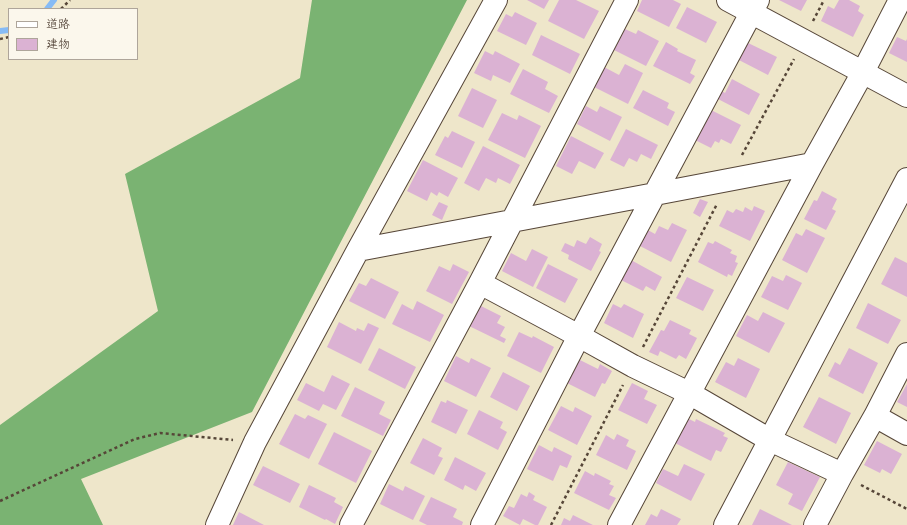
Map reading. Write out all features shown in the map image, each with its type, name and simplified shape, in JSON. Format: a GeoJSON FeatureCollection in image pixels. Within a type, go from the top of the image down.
{"type":"FeatureCollection","features":[{"type":"Feature","properties":{"kind":"street"},"geometry":{"type":"LineString","coordinates":[[217,525],[255,442],[358,250],[496,0]]}},
{"type":"Feature","properties":{"kind":"street"},"geometry":{"type":"LineString","coordinates":[[351,525],[480,283],[627,0]]}},
{"type":"Feature","properties":{"kind":"street"},"geometry":{"type":"LineString","coordinates":[[728,0],[755,6],[804,40],[907,96]]}},
{"type":"Feature","properties":{"kind":"street"},"geometry":{"type":"LineString","coordinates":[[618,525],[863,72],[900,0]]}},
{"type":"Feature","properties":{"kind":"street"},"geometry":{"type":"LineString","coordinates":[[482,525],[579,336],[755,6]]}},
{"type":"Feature","properties":{"kind":"street"},"geometry":{"type":"LineString","coordinates":[[358,250],[812,164]]}},
{"type":"Feature","properties":{"kind":"street"},"geometry":{"type":"LineString","coordinates":[[725,525],[907,180]]}},
{"type":"Feature","properties":{"kind":"street"},"geometry":{"type":"LineString","coordinates":[[480,283],[633,366],[689,393],[770,440],[842,474]]}},
{"type":"Feature","properties":{"kind":"street"},"geometry":{"type":"LineString","coordinates":[[815,525],[907,354]]}},
{"type":"Feature","properties":{"kind":"street"},"geometry":{"type":"LineString","coordinates":[[875,416],[907,434]]}},
{"type":"Feature","properties":{"kind":"path"},"geometry":{"type":"LineString","coordinates":[[62,8],[70,0]]}},
{"type":"Feature","properties":{"kind":"path"},"geometry":{"type":"LineString","coordinates":[[551,525],[824,0]]}},
{"type":"Feature","properties":{"kind":"path"},"geometry":{"type":"LineString","coordinates":[[0,501],[39,484],[102,453],[135,439],[160,433],[220,440],[255,442]]}},
{"type":"Feature","properties":{"kind":"path"},"geometry":{"type":"LineString","coordinates":[[842,474],[907,509]]}},
{"type":"Feature","properties":{"kind":"green space"},"geometry":{"type":"Polygon","coordinates":[[[312,0],[467,0],[252,412],[81,479],[103,525],[0,525],[0,425],[158,311],[125,174],[300,78],[312,0]]]}},
{"type":"Feature","properties":{"kind":"building"},"geometry":{"type":"Polygon","coordinates":[[[527,0],[549,0],[544,9],[527,0]]]}},
{"type":"Feature","properties":{"kind":"building"},"geometry":{"type":"Polygon","coordinates":[[[559,0],[576,0],[599,11],[584,39],[548,21],[559,0]]]}},
{"type":"Feature","properties":{"kind":"building"},"geometry":{"type":"Polygon","coordinates":[[[642,0],[673,0],[681,4],[669,27],[637,11],[642,0]]]}},
{"type":"Feature","properties":{"kind":"building"},"geometry":{"type":"Polygon","coordinates":[[[779,0],[807,0],[801,11],[779,0]]]}},
{"type":"Feature","properties":{"kind":"building"},"geometry":{"type":"Polygon","coordinates":[[[839,0],[849,0],[860,6],[858,11],[864,15],[853,37],[821,21],[828,6],[834,9],[839,0]]]}},
{"type":"Feature","properties":{"kind":"building"},"geometry":{"type":"Polygon","coordinates":[[[687,7],[717,22],[706,43],[676,28],[687,7]]]}},
{"type":"Feature","properties":{"kind":"building"},"geometry":{"type":"Polygon","coordinates":[[[515,12],[537,23],[526,45],[497,31],[506,14],[512,17],[515,12]]]}},
{"type":"Feature","properties":{"kind":"building"},"geometry":{"type":"Polygon","coordinates":[[[625,29],[636,34],[638,30],[659,41],[646,66],[614,50],[625,29]]]}},
{"type":"Feature","properties":{"kind":"building"},"geometry":{"type":"Polygon","coordinates":[[[541,35],[580,54],[570,74],[532,55],[541,35]]]}},
{"type":"Feature","properties":{"kind":"building"},"geometry":{"type":"Polygon","coordinates":[[[897,37],[906,41],[907,39],[907,62],[889,53],[897,37]]]}},
{"type":"Feature","properties":{"kind":"building"},"geometry":{"type":"Polygon","coordinates":[[[744,41],[777,57],[768,75],[735,58],[744,41]]]}},
{"type":"Feature","properties":{"kind":"building"},"geometry":{"type":"Polygon","coordinates":[[[666,42],[678,49],[677,51],[696,60],[690,73],[695,76],[690,84],[653,66],[666,42]]]}},
{"type":"Feature","properties":{"kind":"building"},"geometry":{"type":"Polygon","coordinates":[[[485,51],[493,55],[495,51],[520,64],[510,83],[493,75],[491,81],[474,73],[485,51]]]}},
{"type":"Feature","properties":{"kind":"building"},"geometry":{"type":"Polygon","coordinates":[[[625,64],[643,73],[628,104],[594,87],[604,67],[619,75],[625,64]]]}},
{"type":"Feature","properties":{"kind":"building"},"geometry":{"type":"Polygon","coordinates":[[[523,69],[548,82],[545,89],[558,96],[549,113],[510,94],[523,69]]]}},
{"type":"Feature","properties":{"kind":"building"},"geometry":{"type":"Polygon","coordinates":[[[732,79],[760,94],[749,115],[716,98],[720,90],[725,93],[732,79]]]}},
{"type":"Feature","properties":{"kind":"building"},"geometry":{"type":"Polygon","coordinates":[[[472,88],[497,100],[483,128],[458,116],[472,88]]]}},
{"type":"Feature","properties":{"kind":"building"},"geometry":{"type":"Polygon","coordinates":[[[643,90],[669,103],[667,108],[675,112],[668,126],[633,108],[643,90]]]}},
{"type":"Feature","properties":{"kind":"building"},"geometry":{"type":"Polygon","coordinates":[[[586,106],[597,112],[600,106],[622,117],[610,141],[577,124],[586,106]]]}},
{"type":"Feature","properties":{"kind":"building"},"geometry":{"type":"Polygon","coordinates":[[[709,109],[741,125],[731,144],[721,139],[719,143],[715,141],[711,148],[693,139],[709,109]]]}},
{"type":"Feature","properties":{"kind":"building"},"geometry":{"type":"Polygon","coordinates":[[[502,113],[517,120],[519,115],[541,126],[525,158],[488,140],[502,113]]]}},
{"type":"Feature","properties":{"kind":"building"},"geometry":{"type":"Polygon","coordinates":[[[626,129],[658,145],[651,159],[641,154],[637,162],[629,158],[624,167],[610,160],[626,129]]]}},
{"type":"Feature","properties":{"kind":"building"},"geometry":{"type":"Polygon","coordinates":[[[452,131],[475,142],[462,168],[435,155],[445,136],[448,138],[452,131]]]}},
{"type":"Feature","properties":{"kind":"building"},"geometry":{"type":"Polygon","coordinates":[[[571,136],[604,153],[595,169],[579,161],[572,174],[556,166],[571,136]]]}},
{"type":"Feature","properties":{"kind":"building"},"geometry":{"type":"Polygon","coordinates":[[[483,146],[520,165],[510,184],[498,178],[496,183],[486,178],[479,191],[464,183],[483,146]]]}},
{"type":"Feature","properties":{"kind":"building"},"geometry":{"type":"Polygon","coordinates":[[[423,160],[458,178],[448,197],[439,192],[437,196],[431,192],[427,201],[407,191],[423,160]]]}},
{"type":"Feature","properties":{"kind":"building"},"geometry":{"type":"Polygon","coordinates":[[[822,191],[837,199],[832,209],[836,211],[826,230],[804,219],[814,200],[817,201],[822,191]]]}},
{"type":"Feature","properties":{"kind":"building"},"geometry":{"type":"Polygon","coordinates":[[[700,199],[708,202],[700,217],[693,213],[700,199]]]}},
{"type":"Feature","properties":{"kind":"building"},"geometry":{"type":"Polygon","coordinates":[[[439,202],[448,206],[442,220],[432,215],[439,202]]]}},
{"type":"Feature","properties":{"kind":"building"},"geometry":{"type":"Polygon","coordinates":[[[754,206],[765,211],[750,241],[719,226],[727,210],[733,213],[736,209],[743,212],[745,207],[752,211],[754,206]]]}},
{"type":"Feature","properties":{"kind":"building"},"geometry":{"type":"Polygon","coordinates":[[[672,223],[687,230],[671,262],[638,245],[646,229],[655,234],[659,226],[668,230],[672,223]]]}},
{"type":"Feature","properties":{"kind":"building"},"geometry":{"type":"Polygon","coordinates":[[[806,229],[825,238],[807,273],[782,260],[796,233],[802,236],[806,229]]]}},
{"type":"Feature","properties":{"kind":"building"},"geometry":{"type":"Polygon","coordinates":[[[590,237],[602,244],[599,251],[601,252],[591,271],[568,259],[569,255],[561,251],[565,243],[574,247],[577,240],[586,244],[590,237]]]}},
{"type":"Feature","properties":{"kind":"building"},"geometry":{"type":"Polygon","coordinates":[[[715,241],[732,250],[730,253],[737,256],[735,262],[738,263],[732,276],[728,274],[727,277],[698,262],[708,242],[713,244],[715,241]]]}},
{"type":"Feature","properties":{"kind":"building"},"geometry":{"type":"Polygon","coordinates":[[[532,249],[548,257],[533,287],[502,271],[511,253],[526,261],[532,249]]]}},
{"type":"Feature","properties":{"kind":"building"},"geometry":{"type":"Polygon","coordinates":[[[895,257],[907,263],[907,297],[881,284],[895,257]]]}},
{"type":"Feature","properties":{"kind":"building"},"geometry":{"type":"Polygon","coordinates":[[[631,260],[662,277],[655,291],[646,286],[643,291],[621,280],[631,260]]]}},
{"type":"Feature","properties":{"kind":"building"},"geometry":{"type":"Polygon","coordinates":[[[453,264],[469,272],[452,304],[426,291],[439,266],[450,271],[453,264]]]}},
{"type":"Feature","properties":{"kind":"building"},"geometry":{"type":"Polygon","coordinates":[[[548,264],[578,279],[565,303],[536,288],[548,264]]]}},
{"type":"Feature","properties":{"kind":"building"},"geometry":{"type":"Polygon","coordinates":[[[786,275],[802,283],[788,310],[761,297],[772,276],[783,281],[786,275]]]}},
{"type":"Feature","properties":{"kind":"building"},"geometry":{"type":"Polygon","coordinates":[[[687,277],[714,290],[703,311],[676,298],[687,277]]]}},
{"type":"Feature","properties":{"kind":"building"},"geometry":{"type":"Polygon","coordinates":[[[371,278],[399,292],[385,319],[349,301],[359,283],[366,286],[371,278]]]}},
{"type":"Feature","properties":{"kind":"building"},"geometry":{"type":"Polygon","coordinates":[[[417,301],[444,315],[430,342],[392,324],[402,304],[413,310],[417,301]]]}},
{"type":"Feature","properties":{"kind":"building"},"geometry":{"type":"Polygon","coordinates":[[[868,303],[901,320],[888,344],[856,328],[868,303]]]}},
{"type":"Feature","properties":{"kind":"building"},"geometry":{"type":"Polygon","coordinates":[[[613,304],[621,308],[624,304],[644,314],[633,338],[604,323],[613,304]]]}},
{"type":"Feature","properties":{"kind":"building"},"geometry":{"type":"Polygon","coordinates":[[[479,305],[501,316],[497,323],[505,327],[500,336],[506,339],[504,343],[469,326],[479,305]]]}},
{"type":"Feature","properties":{"kind":"building"},"geometry":{"type":"Polygon","coordinates":[[[763,312],[785,323],[769,353],[736,336],[747,315],[758,321],[763,312]]]}},
{"type":"Feature","properties":{"kind":"building"},"geometry":{"type":"Polygon","coordinates":[[[670,320],[691,330],[689,334],[697,338],[686,359],[679,355],[676,359],[660,351],[658,356],[649,352],[661,330],[664,331],[670,320]]]}},
{"type":"Feature","properties":{"kind":"building"},"geometry":{"type":"Polygon","coordinates":[[[339,322],[356,331],[357,328],[364,331],[368,323],[379,328],[361,364],[327,347],[339,322]]]}},
{"type":"Feature","properties":{"kind":"building"},"geometry":{"type":"Polygon","coordinates":[[[519,332],[532,338],[533,336],[554,347],[541,373],[507,356],[519,332]]]}},
{"type":"Feature","properties":{"kind":"building"},"geometry":{"type":"Polygon","coordinates":[[[379,348],[416,367],[405,389],[368,370],[379,348]]]}},
{"type":"Feature","properties":{"kind":"building"},"geometry":{"type":"Polygon","coordinates":[[[849,348],[878,363],[863,394],[828,376],[835,362],[840,365],[849,348]]]}},
{"type":"Feature","properties":{"kind":"building"},"geometry":{"type":"Polygon","coordinates":[[[456,356],[469,363],[471,358],[491,368],[476,397],[444,381],[456,356]]]}},
{"type":"Feature","properties":{"kind":"building"},"geometry":{"type":"Polygon","coordinates":[[[576,358],[598,369],[600,364],[612,371],[605,384],[602,383],[595,397],[565,382],[576,358]]]}},
{"type":"Feature","properties":{"kind":"building"},"geometry":{"type":"Polygon","coordinates":[[[738,358],[760,369],[746,398],[715,382],[726,362],[734,366],[738,358]]]}},
{"type":"Feature","properties":{"kind":"building"},"geometry":{"type":"Polygon","coordinates":[[[503,372],[530,386],[517,411],[490,397],[503,372]]]}},
{"type":"Feature","properties":{"kind":"building"},"geometry":{"type":"Polygon","coordinates":[[[332,375],[350,384],[336,410],[323,404],[319,411],[297,400],[306,383],[324,392],[332,375]]]}},
{"type":"Feature","properties":{"kind":"building"},"geometry":{"type":"Polygon","coordinates":[[[632,383],[648,391],[644,399],[657,405],[647,424],[618,410],[632,383]]]}},
{"type":"Feature","properties":{"kind":"building"},"geometry":{"type":"Polygon","coordinates":[[[907,384],[907,407],[897,402],[907,384]]]}},
{"type":"Feature","properties":{"kind":"building"},"geometry":{"type":"Polygon","coordinates":[[[355,387],[385,402],[379,414],[391,420],[383,436],[341,416],[355,387]]]}},
{"type":"Feature","properties":{"kind":"building"},"geometry":{"type":"Polygon","coordinates":[[[819,397],[851,413],[836,444],[803,427],[819,397]]]}},
{"type":"Feature","properties":{"kind":"building"},"geometry":{"type":"Polygon","coordinates":[[[447,400],[468,410],[456,434],[431,422],[441,401],[446,403],[447,400]]]}},
{"type":"Feature","properties":{"kind":"building"},"geometry":{"type":"Polygon","coordinates":[[[561,406],[573,412],[575,407],[592,416],[577,445],[548,430],[561,406]]]}},
{"type":"Feature","properties":{"kind":"building"},"geometry":{"type":"Polygon","coordinates":[[[479,410],[503,422],[500,428],[507,432],[498,450],[467,434],[479,410]]]}},
{"type":"Feature","properties":{"kind":"building"},"geometry":{"type":"Polygon","coordinates":[[[295,414],[305,419],[308,415],[327,424],[309,459],[279,444],[295,414]]]}},
{"type":"Feature","properties":{"kind":"building"},"geometry":{"type":"Polygon","coordinates":[[[687,418],[695,422],[696,419],[725,433],[723,436],[728,438],[721,452],[716,450],[711,461],[675,443],[687,418]]]}},
{"type":"Feature","properties":{"kind":"building"},"geometry":{"type":"Polygon","coordinates":[[[334,432],[372,451],[356,483],[318,464],[334,432]]]}},
{"type":"Feature","properties":{"kind":"building"},"geometry":{"type":"Polygon","coordinates":[[[617,434],[629,440],[626,446],[636,451],[627,470],[596,455],[606,435],[614,440],[617,434]]]}},
{"type":"Feature","properties":{"kind":"building"},"geometry":{"type":"Polygon","coordinates":[[[423,438],[442,448],[438,456],[443,458],[434,475],[410,463],[423,438]]]}},
{"type":"Feature","properties":{"kind":"building"},"geometry":{"type":"Polygon","coordinates":[[[877,441],[902,454],[891,474],[882,469],[880,473],[864,465],[877,441]]]}},
{"type":"Feature","properties":{"kind":"building"},"geometry":{"type":"Polygon","coordinates":[[[539,445],[552,452],[554,447],[572,456],[567,468],[560,465],[553,481],[527,469],[539,445]]]}},
{"type":"Feature","properties":{"kind":"building"},"geometry":{"type":"Polygon","coordinates":[[[455,457],[486,473],[476,491],[465,485],[463,490],[444,480],[455,457]]]}},
{"type":"Feature","properties":{"kind":"building"},"geometry":{"type":"Polygon","coordinates":[[[788,462],[820,477],[802,511],[788,504],[793,494],[776,485],[788,462]]]}},
{"type":"Feature","properties":{"kind":"building"},"geometry":{"type":"Polygon","coordinates":[[[684,464],[705,474],[691,501],[656,483],[663,469],[678,476],[684,464]]]}},
{"type":"Feature","properties":{"kind":"building"},"geometry":{"type":"Polygon","coordinates":[[[263,466],[300,484],[290,503],[253,485],[263,466]]]}},
{"type":"Feature","properties":{"kind":"building"},"geometry":{"type":"Polygon","coordinates":[[[585,471],[594,476],[595,473],[611,481],[609,484],[614,486],[609,495],[616,498],[609,510],[574,493],[585,471]]]}},
{"type":"Feature","properties":{"kind":"building"},"geometry":{"type":"Polygon","coordinates":[[[389,484],[403,491],[405,486],[425,496],[413,520],[380,504],[389,484]]]}},
{"type":"Feature","properties":{"kind":"building"},"geometry":{"type":"Polygon","coordinates":[[[309,485],[336,498],[334,502],[343,507],[335,524],[299,507],[309,485]]]}},
{"type":"Feature","properties":{"kind":"building"},"geometry":{"type":"Polygon","coordinates":[[[529,492],[535,496],[533,500],[547,507],[538,525],[523,519],[520,525],[503,516],[509,506],[514,508],[521,494],[527,497],[529,492]]]}},
{"type":"Feature","properties":{"kind":"building"},"geometry":{"type":"Polygon","coordinates":[[[431,497],[457,509],[453,517],[463,522],[462,525],[427,525],[419,521],[431,497]]]}},
{"type":"Feature","properties":{"kind":"building"},"geometry":{"type":"Polygon","coordinates":[[[661,509],[681,519],[677,525],[645,525],[651,514],[657,517],[661,509]]]}},
{"type":"Feature","properties":{"kind":"building"},"geometry":{"type":"Polygon","coordinates":[[[760,509],[792,525],[752,525],[760,509]]]}},
{"type":"Feature","properties":{"kind":"building"},"geometry":{"type":"Polygon","coordinates":[[[239,512],[264,525],[233,525],[239,512]]]}},
{"type":"Feature","properties":{"kind":"building"},"geometry":{"type":"Polygon","coordinates":[[[573,515],[593,525],[561,525],[564,518],[570,521],[573,515]]]}},
{"type":"Feature","properties":{"kind":"waterway"},"geometry":{"type":"LineString","coordinates":[[48,8],[54,0]]}},
{"type":"Feature","properties":{"kind":"waterway"},"geometry":{"type":"LineString","coordinates":[[0,31],[8,30]]}}]}
